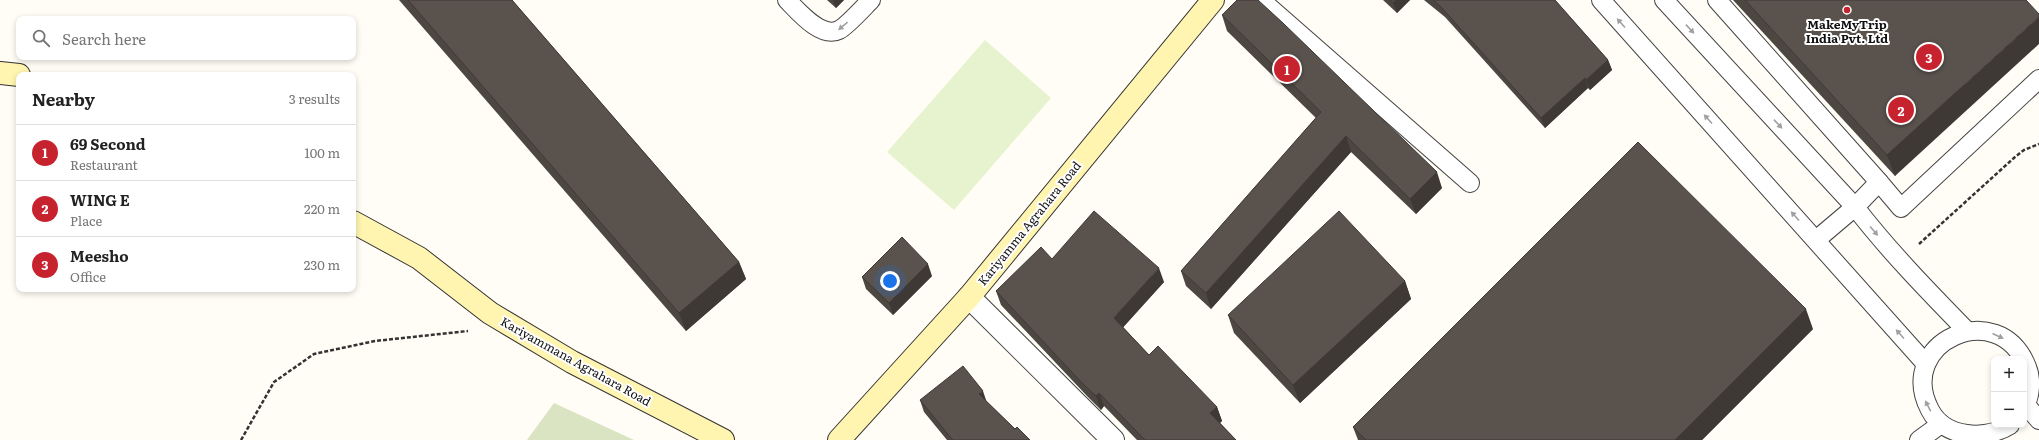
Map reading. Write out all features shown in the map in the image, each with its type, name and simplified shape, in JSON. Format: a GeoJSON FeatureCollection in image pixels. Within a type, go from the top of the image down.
{"type":"FeatureCollection","features":[{"type":"Feature","properties":{"kind":"street","name":"Kariyamma Agrahara Road"},"geometry":{"type":"LineString","coordinates":[[839,440],[969,297],[1213,0]]}},
{"type":"Feature","properties":{"kind":"street"},"geometry":{"type":"LineString","coordinates":[[0,73],[16,75]]}},
{"type":"Feature","properties":{"kind":"street","name":"Kariyammana Agrahara Road"},"geometry":{"type":"LineString","coordinates":[[356,224],[419,258],[490,313],[572,362],[723,440]]}},
{"type":"Feature","properties":{"kind":"street"},"geometry":{"type":"LineString","coordinates":[[969,297],[1113,440]]}},
{"type":"Feature","properties":{"kind":"lane"},"geometry":{"type":"LineString","coordinates":[[787,0],[815,25],[828,32],[839,30],[872,0]]}},
{"type":"Feature","properties":{"kind":"lane"},"geometry":{"type":"LineString","coordinates":[[1261,0],[1470,183]]}},
{"type":"Feature","properties":{"kind":"lane"},"geometry":{"type":"LineString","coordinates":[[1601,0],[1926,364]]}},
{"type":"Feature","properties":{"kind":"lane"},"geometry":{"type":"LineString","coordinates":[[1664,0],[1855,207],[1874,232],[1967,331]]}},
{"type":"Feature","properties":{"kind":"lane"},"geometry":{"type":"LineString","coordinates":[[1717,0],[1901,208],[2039,79]]}},
{"type":"Feature","properties":{"kind":"lane"},"geometry":{"type":"LineString","coordinates":[[1816,240],[1855,207],[1879,182]]}},
{"type":"Feature","properties":{"kind":"lane"},"geometry":{"type":"LineString","coordinates":[[2003,433],[1985,437],[1959,435],[1947,429],[1933,417],[1925,400],[1922,382],[1926,364],[1936,348],[1950,337],[1967,331],[1983,330],[1999,335],[2013,344],[2023,357],[2030,378],[2030,389],[2027,399]]}},
{"type":"Feature","properties":{"kind":"lane"},"geometry":{"type":"LineString","coordinates":[[2027,408],[2039,420]]}},
{"type":"Feature","properties":{"kind":"lane"},"geometry":{"type":"LineString","coordinates":[[1919,440],[1941,424]]}},
{"type":"Feature","properties":{"kind":"path"},"geometry":{"type":"LineString","coordinates":[[1916,247],[2015,157],[2024,150],[2039,144]]}},
{"type":"Feature","properties":{"kind":"path"},"geometry":{"type":"LineString","coordinates":[[241,440],[274,382],[314,354],[375,341],[512,326]]}},
{"type":"Feature","properties":{"kind":"green space"},"geometry":{"type":"Polygon","coordinates":[[[985,40],[1051,98],[954,210],[887,152],[985,40]]]}},
{"type":"Feature","properties":{"kind":"green space"},"geometry":{"type":"Polygon","coordinates":[[[554,403],[634,440],[527,440],[554,403]]]}},
{"type":"Feature","properties":{"kind":"building"},"geometry":{"type":"Polygon","coordinates":[[[408,0],[512,0],[739,262],[679,313],[408,0]]]}},
{"type":"Feature","properties":{"kind":"building"},"geometry":{"type":"Polygon","coordinates":[[[1237,0],[1258,0],[1437,172],[1410,199],[1346,136],[1206,293],[1181,271],[1321,112],[1222,15],[1237,0]]]}},
{"type":"Feature","properties":{"kind":"building"},"geometry":{"type":"Polygon","coordinates":[[[1433,0],[1555,0],[1608,60],[1586,80],[1585,78],[1541,118],[1433,0]]]}},
{"type":"Feature","properties":{"kind":"building"},"geometry":{"type":"Polygon","coordinates":[[[1745,0],[2026,0],[2039,14],[2039,17],[1887,155],[1745,0]]]}},
{"type":"Feature","properties":{"kind":"building"},"geometry":{"type":"Polygon","coordinates":[[[1638,142],[1806,309],[1675,440],[1366,440],[1353,427],[1638,142]]]}},
{"type":"Feature","properties":{"kind":"building"},"geometry":{"type":"Polygon","coordinates":[[[1094,211],[1159,268],[1114,318],[1149,355],[1158,346],[1217,407],[1210,413],[1236,440],[1145,440],[1099,393],[1096,396],[1082,383],[996,291],[1041,247],[1052,259],[1094,211]]]}},
{"type":"Feature","properties":{"kind":"building"},"geometry":{"type":"Polygon","coordinates":[[[1339,211],[1405,281],[1293,385],[1228,315],[1339,211]]]}},
{"type":"Feature","properties":{"kind":"building"},"geometry":{"type":"Polygon","coordinates":[[[902,237],[928,264],[889,303],[862,277],[902,237]]]}},
{"type":"Feature","properties":{"kind":"building"},"geometry":{"type":"Polygon","coordinates":[[[963,366],[983,391],[979,394],[1015,429],[1017,427],[1030,440],[953,440],[951,438],[920,400],[963,366]]]}},
{"type":"Feature","properties":{"kind":"place","name":"MakeMyTrip India Pvt. Ltd"},"geometry":{"type":"Point","coordinates":[1847,10]}},
{"type":"Feature","properties":{"kind":"place","name":"Meesho"},"geometry":{"type":"Point","coordinates":[1929,57]}},
{"type":"Feature","properties":{"kind":"place","name":"69 Second"},"geometry":{"type":"Point","coordinates":[1287,69]}},
{"type":"Feature","properties":{"kind":"place","name":"WING E"},"geometry":{"type":"Point","coordinates":[1901,110]}}]}
